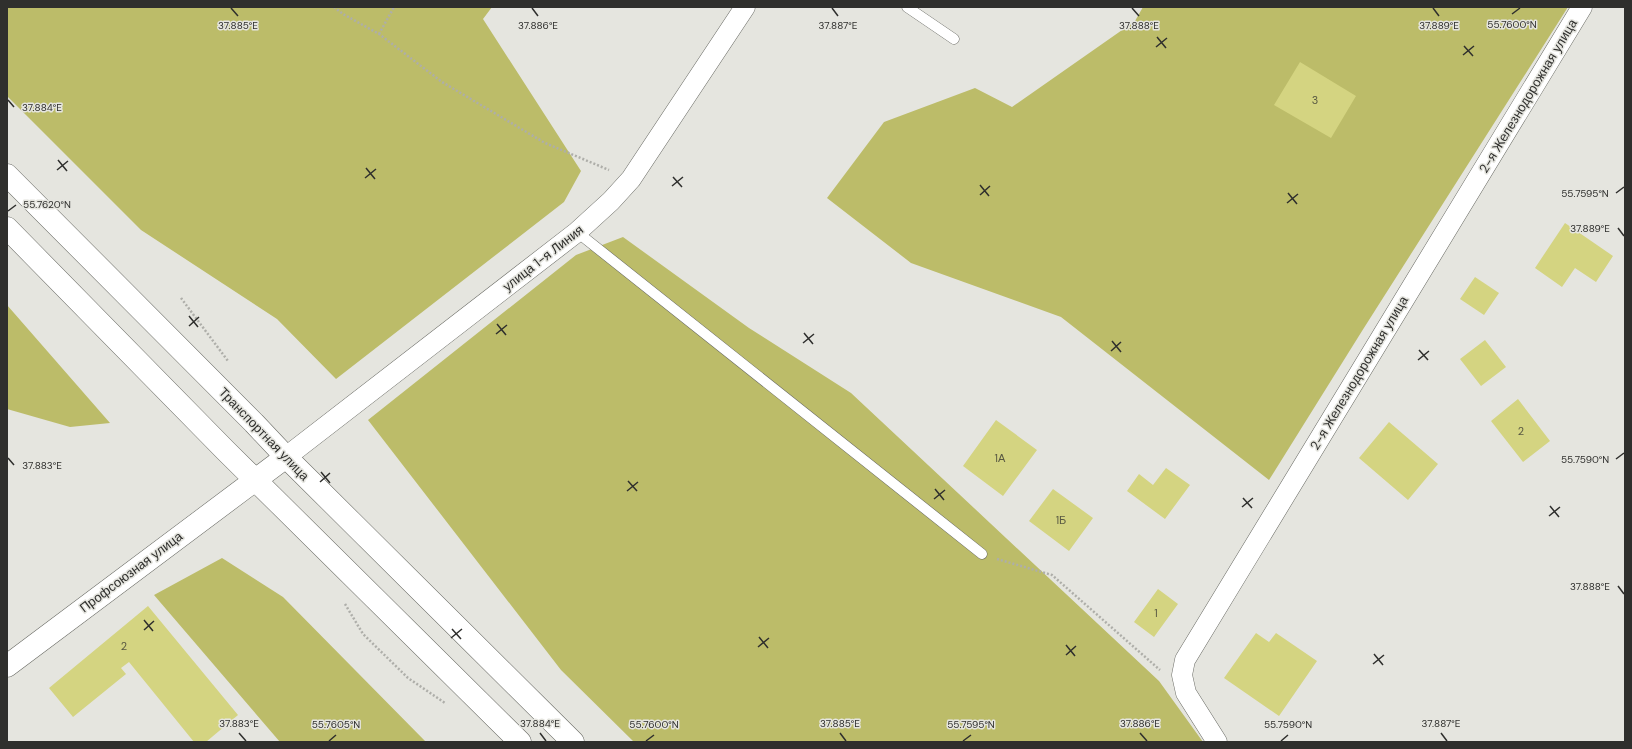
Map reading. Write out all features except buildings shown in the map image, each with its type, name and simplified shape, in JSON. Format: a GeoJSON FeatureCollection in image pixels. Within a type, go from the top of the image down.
{"type":"FeatureCollection","features":[{"type":"Feature","properties":{"kind":"street","name":"улица 1-я Линия"},"geometry":{"type":"LineString","coordinates":[[286,457],[577,232],[611,201],[631,179],[745,7]]}},
{"type":"Feature","properties":{"kind":"street","name":"2-я Железнодорожная улица"},"geometry":{"type":"LineString","coordinates":[[1217,742],[1186,693],[1182,675],[1185,660],[1582,7]]}},
{"type":"Feature","properties":{"kind":"street","name":"Транспортная улица"},"geometry":{"type":"LineString","coordinates":[[7,175],[286,457],[573,742]]}},
{"type":"Feature","properties":{"kind":"street"},"geometry":{"type":"LineString","coordinates":[[7,228],[226,451],[256,479],[520,742]]}},
{"type":"Feature","properties":{"kind":"street","name":"Профсоюзная улица"},"geometry":{"type":"LineString","coordinates":[[7,666],[210,512],[286,457]]}},
{"type":"Feature","properties":{"kind":"lane"},"geometry":{"type":"LineString","coordinates":[[907,7],[954,39]]}},
{"type":"Feature","properties":{"kind":"lane"},"geometry":{"type":"LineString","coordinates":[[577,232],[982,554]]}},
{"type":"Feature","properties":{"kind":"path"},"geometry":{"type":"LineString","coordinates":[[334,7],[343,14],[379,34],[442,82],[545,143],[631,179]]}},
{"type":"Feature","properties":{"kind":"path"},"geometry":{"type":"LineString","coordinates":[[379,34],[394,7]]}},
{"type":"Feature","properties":{"kind":"path"},"geometry":{"type":"LineString","coordinates":[[181,298],[228,362]]}},
{"type":"Feature","properties":{"kind":"path"},"geometry":{"type":"LineString","coordinates":[[982,554],[1052,575],[1186,693]]}},
{"type":"Feature","properties":{"kind":"path"},"geometry":{"type":"LineString","coordinates":[[345,603],[363,634],[408,678],[448,705]]}},
{"type":"Feature","properties":{"kind":"shaded area"},"geometry":{"type":"Polygon","coordinates":[[[7,7],[492,7],[483,19],[581,171],[564,202],[336,379],[277,319],[141,230],[7,96],[7,7]]]}},
{"type":"Feature","properties":{"kind":"shaded area"},"geometry":{"type":"Polygon","coordinates":[[[1143,7],[1568,7],[1269,480],[1061,317],[911,263],[827,198],[884,122],[975,88],[1012,107],[1135,21],[1143,7]]]}},
{"type":"Feature","properties":{"kind":"shaded area"},"geometry":{"type":"Polygon","coordinates":[[[623,237],[749,328],[851,393],[1159,681],[1203,742],[634,742],[561,670],[368,420],[576,255],[623,237]]]}},
{"type":"Feature","properties":{"kind":"shaded area"},"geometry":{"type":"Polygon","coordinates":[[[7,305],[110,423],[70,427],[7,409],[7,305]]]}},
{"type":"Feature","properties":{"kind":"shaded area"},"geometry":{"type":"Polygon","coordinates":[[[222,558],[283,597],[426,742],[280,742],[154,595],[222,558]]]}}]}
